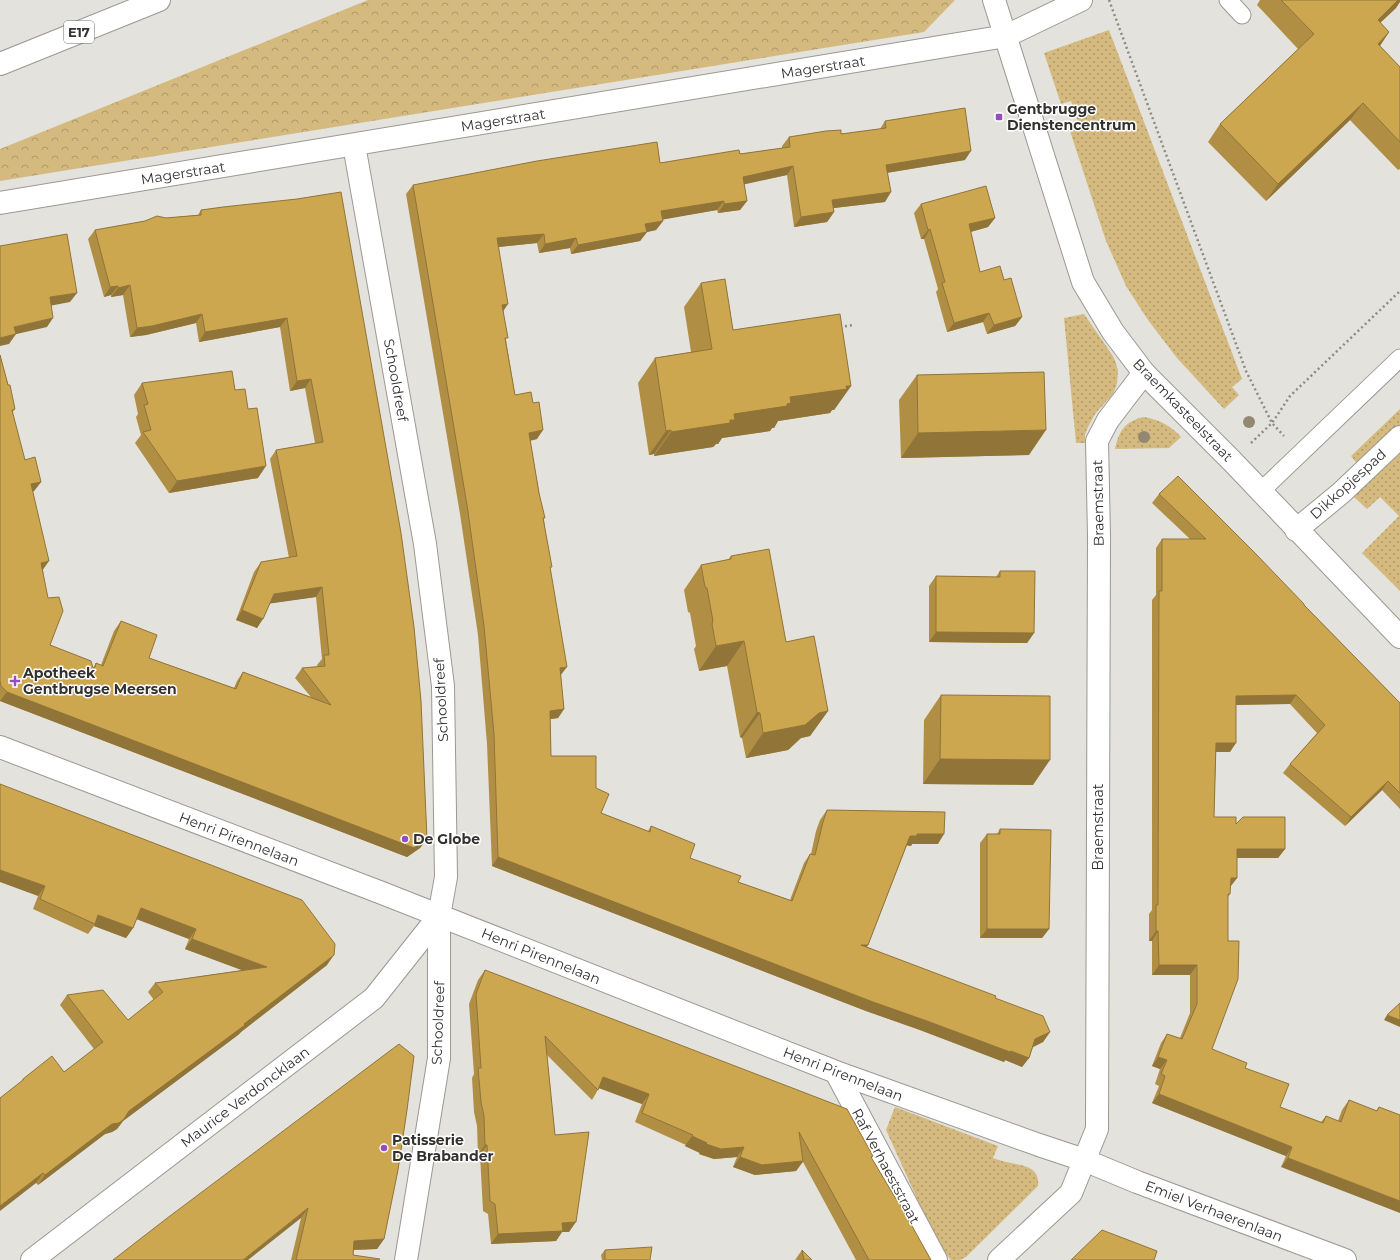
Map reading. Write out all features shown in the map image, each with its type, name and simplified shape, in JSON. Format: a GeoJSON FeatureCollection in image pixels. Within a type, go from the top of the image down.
{"type":"FeatureCollection","features":[{"type":"Feature","properties":{"kind":"main road","name":"E17"},"geometry":{"type":"LineString","coordinates":[[0,64],[159,0]]}},
{"type":"Feature","properties":{"kind":"main road","name":"Braemkasteelstraat"},"geometry":{"type":"LineString","coordinates":[[994,0],[1083,282],[1113,332],[1144,373],[1232,461],[1296,530],[1400,637]]}},
{"type":"Feature","properties":{"kind":"main road","name":"Magerstraat"},"geometry":{"type":"LineString","coordinates":[[0,203],[1006,36],[1080,0]]}},
{"type":"Feature","properties":{"kind":"main road","name":"Schooldreef"},"geometry":{"type":"LineString","coordinates":[[354,145],[425,544],[443,686],[446,877],[439,916],[438,1058],[406,1260]]}},
{"type":"Feature","properties":{"kind":"main road","name":"Braemstraat"},"geometry":{"type":"LineString","coordinates":[[999,1260],[1071,1193],[1097,1130],[1099,544],[1097,442],[1108,420],[1144,373]]}},
{"type":"Feature","properties":{"kind":"main road","name":"Dikkopjespad"},"geometry":{"type":"LineString","coordinates":[[1296,530],[1341,493],[1400,437]]}},
{"type":"Feature","properties":{"kind":"main road","name":"Henri Pirennelaan"},"geometry":{"type":"LineString","coordinates":[[0,747],[439,916],[836,1072],[1084,1160]]}},
{"type":"Feature","properties":{"kind":"main road","name":"Maurice Verdoncklaan"},"geometry":{"type":"LineString","coordinates":[[32,1260],[374,998],[439,916]]}},
{"type":"Feature","properties":{"kind":"main road","name":"Raf Verhaeststraat"},"geometry":{"type":"LineString","coordinates":[[836,1072],[936,1260]]}},
{"type":"Feature","properties":{"kind":"main road","name":"Emiel Verhaerenlaan"},"geometry":{"type":"LineString","coordinates":[[1084,1160],[1137,1182],[1345,1260]]}},
{"type":"Feature","properties":{"kind":"lane"},"geometry":{"type":"LineString","coordinates":[[1228,0],[1242,15]]}},
{"type":"Feature","properties":{"kind":"lane"},"geometry":{"type":"LineString","coordinates":[[1261,491],[1400,358]]}},
{"type":"Feature","properties":{"kind":"path"},"geometry":{"type":"LineString","coordinates":[[1109,0],[1246,371],[1272,423],[1301,452]]}},
{"type":"Feature","properties":{"kind":"path"},"geometry":{"type":"LineString","coordinates":[[1232,461],[1272,423],[1290,396],[1400,291]]}},
{"type":"Feature","properties":{"kind":"path"},"geometry":{"type":"LineString","coordinates":[[837,327],[852,325]]}},
{"type":"Feature","properties":{"kind":"green space"},"geometry":{"type":"Polygon","coordinates":[[[368,0],[955,0],[924,32],[0,181],[0,149],[368,0]]]}},
{"type":"Feature","properties":{"kind":"green space"},"geometry":{"type":"Polygon","coordinates":[[[1109,30],[1242,379],[1232,387],[1239,395],[1224,409],[1177,358],[1148,320],[1126,286],[1106,241],[1068,125],[1078,122],[1071,101],[1061,104],[1044,53],[1109,30]]]}},
{"type":"Feature","properties":{"kind":"green space"},"geometry":{"type":"Polygon","coordinates":[[[1084,314],[1113,356],[1118,371],[1117,384],[1113,394],[1095,414],[1087,429],[1085,443],[1076,443],[1064,318],[1084,314]]]}},
{"type":"Feature","properties":{"kind":"green space"},"geometry":{"type":"Polygon","coordinates":[[[1400,409],[1400,591],[1362,553],[1399,516],[1380,497],[1367,509],[1353,496],[1367,476],[1351,456],[1400,409]]]}},
{"type":"Feature","properties":{"kind":"green space"},"geometry":{"type":"Polygon","coordinates":[[[1144,417],[1164,424],[1173,429],[1181,437],[1169,448],[1115,449],[1124,428],[1132,421],[1144,417]]]}},
{"type":"Feature","properties":{"kind":"green space"},"geometry":{"type":"Polygon","coordinates":[[[895,1107],[998,1146],[993,1158],[1004,1162],[1022,1165],[1031,1169],[1037,1175],[1038,1186],[966,1257],[960,1260],[951,1260],[938,1245],[886,1130],[895,1107]]]}},
{"type":"Feature","properties":{"kind":"building"},"geometry":{"type":"Polygon","coordinates":[[[1281,0],[1398,0],[1378,20],[1389,32],[1378,44],[1400,67],[1400,142],[1363,103],[1278,184],[1220,124],[1314,34],[1281,0]]]}},
{"type":"Feature","properties":{"kind":"building"},"geometry":{"type":"Polygon","coordinates":[[[965,108],[971,151],[886,165],[891,192],[832,200],[834,212],[801,217],[793,166],[743,177],[747,201],[724,204],[724,201],[661,211],[663,221],[645,224],[647,232],[578,245],[576,238],[545,244],[544,234],[497,238],[508,304],[502,305],[508,338],[505,338],[515,395],[531,392],[533,403],[539,402],[543,430],[529,433],[539,493],[545,518],[543,518],[552,567],[550,567],[567,667],[560,668],[564,709],[550,711],[551,756],[596,756],[596,788],[609,794],[601,813],[650,832],[651,826],[695,844],[690,858],[741,876],[738,882],[792,901],[810,854],[815,855],[827,810],[945,812],[944,834],[917,834],[917,836],[910,836],[868,945],[861,945],[996,996],[995,998],[1043,1016],[1050,1032],[1035,1039],[1029,1058],[873,1002],[498,857],[494,734],[484,626],[467,505],[413,185],[537,161],[657,142],[660,163],[739,150],[740,154],[790,147],[789,137],[826,131],[841,130],[841,134],[886,128],[885,121],[965,108]]]}},
{"type":"Feature","properties":{"kind":"building"},"geometry":{"type":"Polygon","coordinates":[[[986,186],[995,218],[969,224],[980,272],[1000,266],[1004,280],[1011,278],[1022,317],[994,325],[989,313],[954,323],[942,283],[945,282],[930,229],[928,230],[921,204],[986,186]]]}},
{"type":"Feature","properties":{"kind":"building"},"geometry":{"type":"Polygon","coordinates":[[[341,192],[401,533],[414,627],[421,701],[427,839],[414,848],[7,692],[1,686],[0,681],[0,355],[8,385],[10,385],[15,409],[12,410],[25,460],[35,457],[41,482],[31,484],[49,561],[41,563],[48,598],[59,597],[63,611],[50,645],[91,661],[94,671],[96,663],[103,666],[121,621],[157,635],[149,658],[236,689],[243,672],[331,705],[302,668],[325,666],[324,655],[329,655],[322,587],[274,594],[263,619],[242,610],[261,562],[297,556],[276,450],[323,442],[311,379],[297,381],[287,318],[205,332],[202,314],[152,326],[137,328],[130,285],[118,288],[118,286],[110,287],[95,230],[145,221],[157,216],[166,218],[201,215],[201,210],[297,199],[341,192]]]}},
{"type":"Feature","properties":{"kind":"building"},"geometry":{"type":"Polygon","coordinates":[[[67,234],[77,293],[50,297],[53,318],[14,327],[16,334],[0,338],[0,246],[67,234]]]}},
{"type":"Feature","properties":{"kind":"building"},"geometry":{"type":"Polygon","coordinates":[[[725,279],[733,330],[840,314],[851,386],[846,386],[847,389],[790,397],[791,403],[787,404],[787,406],[734,414],[735,420],[730,420],[730,423],[671,432],[671,430],[666,431],[655,358],[712,349],[701,283],[725,279]]]}},
{"type":"Feature","properties":{"kind":"building"},"geometry":{"type":"Polygon","coordinates":[[[232,371],[235,390],[245,389],[248,409],[257,408],[266,466],[177,481],[143,432],[151,430],[144,405],[148,404],[142,383],[232,371]]]}},
{"type":"Feature","properties":{"kind":"building"},"geometry":{"type":"Polygon","coordinates":[[[1044,372],[1046,430],[918,433],[917,375],[1044,372]]]}},
{"type":"Feature","properties":{"kind":"building"},"geometry":{"type":"Polygon","coordinates":[[[1178,476],[1400,703],[1400,793],[1388,781],[1351,817],[1290,764],[1325,725],[1296,695],[1236,696],[1236,743],[1216,743],[1214,817],[1236,817],[1236,824],[1243,817],[1285,817],[1285,849],[1237,849],[1237,878],[1231,878],[1230,894],[1228,894],[1228,941],[1239,941],[1238,979],[1212,1049],[1247,1063],[1245,1068],[1289,1084],[1280,1107],[1323,1123],[1326,1116],[1341,1122],[1349,1100],[1377,1111],[1379,1107],[1400,1115],[1400,1201],[1288,1158],[1292,1147],[1159,1094],[1165,1076],[1161,1074],[1167,1060],[1158,1057],[1167,1034],[1182,1039],[1197,1004],[1197,965],[1159,965],[1158,931],[1156,931],[1156,905],[1158,905],[1159,591],[1162,591],[1162,539],[1206,539],[1159,494],[1178,476]]]}},
{"type":"Feature","properties":{"kind":"building"},"geometry":{"type":"Polygon","coordinates":[[[769,549],[786,642],[814,636],[828,711],[819,713],[805,725],[763,733],[760,713],[757,712],[744,641],[716,646],[707,588],[705,587],[701,565],[731,559],[731,556],[769,549]]]}},
{"type":"Feature","properties":{"kind":"building"},"geometry":{"type":"Polygon","coordinates":[[[1000,571],[1035,571],[1034,633],[936,632],[936,576],[1000,577],[1000,571]]]}},
{"type":"Feature","properties":{"kind":"building"},"geometry":{"type":"Polygon","coordinates":[[[941,695],[1050,696],[1050,760],[940,759],[941,695]]]}},
{"type":"Feature","properties":{"kind":"building"},"geometry":{"type":"Polygon","coordinates":[[[0,784],[302,900],[335,944],[334,955],[244,1024],[245,1025],[129,1111],[124,1119],[119,1123],[112,1124],[45,1175],[43,1173],[0,1206],[0,1098],[52,1056],[64,1072],[103,1042],[67,995],[103,990],[128,1020],[163,992],[155,983],[267,967],[192,939],[196,929],[141,908],[133,928],[98,915],[95,924],[40,899],[45,886],[0,870],[0,784]]]}},
{"type":"Feature","properties":{"kind":"building"},"geometry":{"type":"Polygon","coordinates":[[[1000,829],[1051,830],[1049,929],[987,929],[987,834],[1000,834],[1000,829]]]}},
{"type":"Feature","properties":{"kind":"building"},"geometry":{"type":"Polygon","coordinates":[[[485,970],[847,1109],[873,1156],[871,1157],[897,1199],[931,1260],[869,1260],[799,1132],[803,1161],[762,1165],[740,1157],[744,1147],[721,1149],[706,1144],[707,1143],[692,1136],[693,1135],[642,1113],[649,1094],[603,1077],[598,1090],[545,1036],[555,1135],[589,1132],[576,1222],[562,1223],[563,1231],[498,1234],[495,1204],[490,1201],[487,1145],[485,1145],[484,1116],[481,1102],[478,1068],[481,1068],[476,994],[485,970]]]}},
{"type":"Feature","properties":{"kind":"building"},"geometry":{"type":"Polygon","coordinates":[[[1400,1003],[1400,1020],[1387,1015],[1400,1003]]]}},
{"type":"Feature","properties":{"kind":"building"},"geometry":{"type":"Polygon","coordinates":[[[399,1044],[414,1056],[398,1170],[384,1239],[354,1241],[353,1255],[380,1259],[379,1260],[296,1260],[308,1208],[243,1260],[113,1260],[166,1219],[399,1044]]]}},
{"type":"Feature","properties":{"kind":"building"},"geometry":{"type":"Polygon","coordinates":[[[1102,1230],[1157,1251],[1154,1260],[1071,1260],[1102,1230]]]}},
{"type":"Feature","properties":{"kind":"building"},"geometry":{"type":"Polygon","coordinates":[[[652,1247],[650,1260],[605,1260],[605,1250],[652,1247]]]}},
{"type":"Feature","properties":{"kind":"building"},"geometry":{"type":"Polygon","coordinates":[[[802,1250],[812,1260],[804,1260],[802,1250]]]}},
{"type":"Feature","properties":{"kind":"place","name":"Gentbrugge Dienstencentrum"},"geometry":{"type":"Point","coordinates":[999,117]}},
{"type":"Feature","properties":{"kind":"place","name":"Apotheek Gentbrugse Meersen"},"geometry":{"type":"Point","coordinates":[15,681]}},
{"type":"Feature","properties":{"kind":"place","name":"De Globe"},"geometry":{"type":"Point","coordinates":[405,839]}},
{"type":"Feature","properties":{"kind":"place","name":"Patisserie De Brabander"},"geometry":{"type":"Point","coordinates":[384,1148]}}]}
